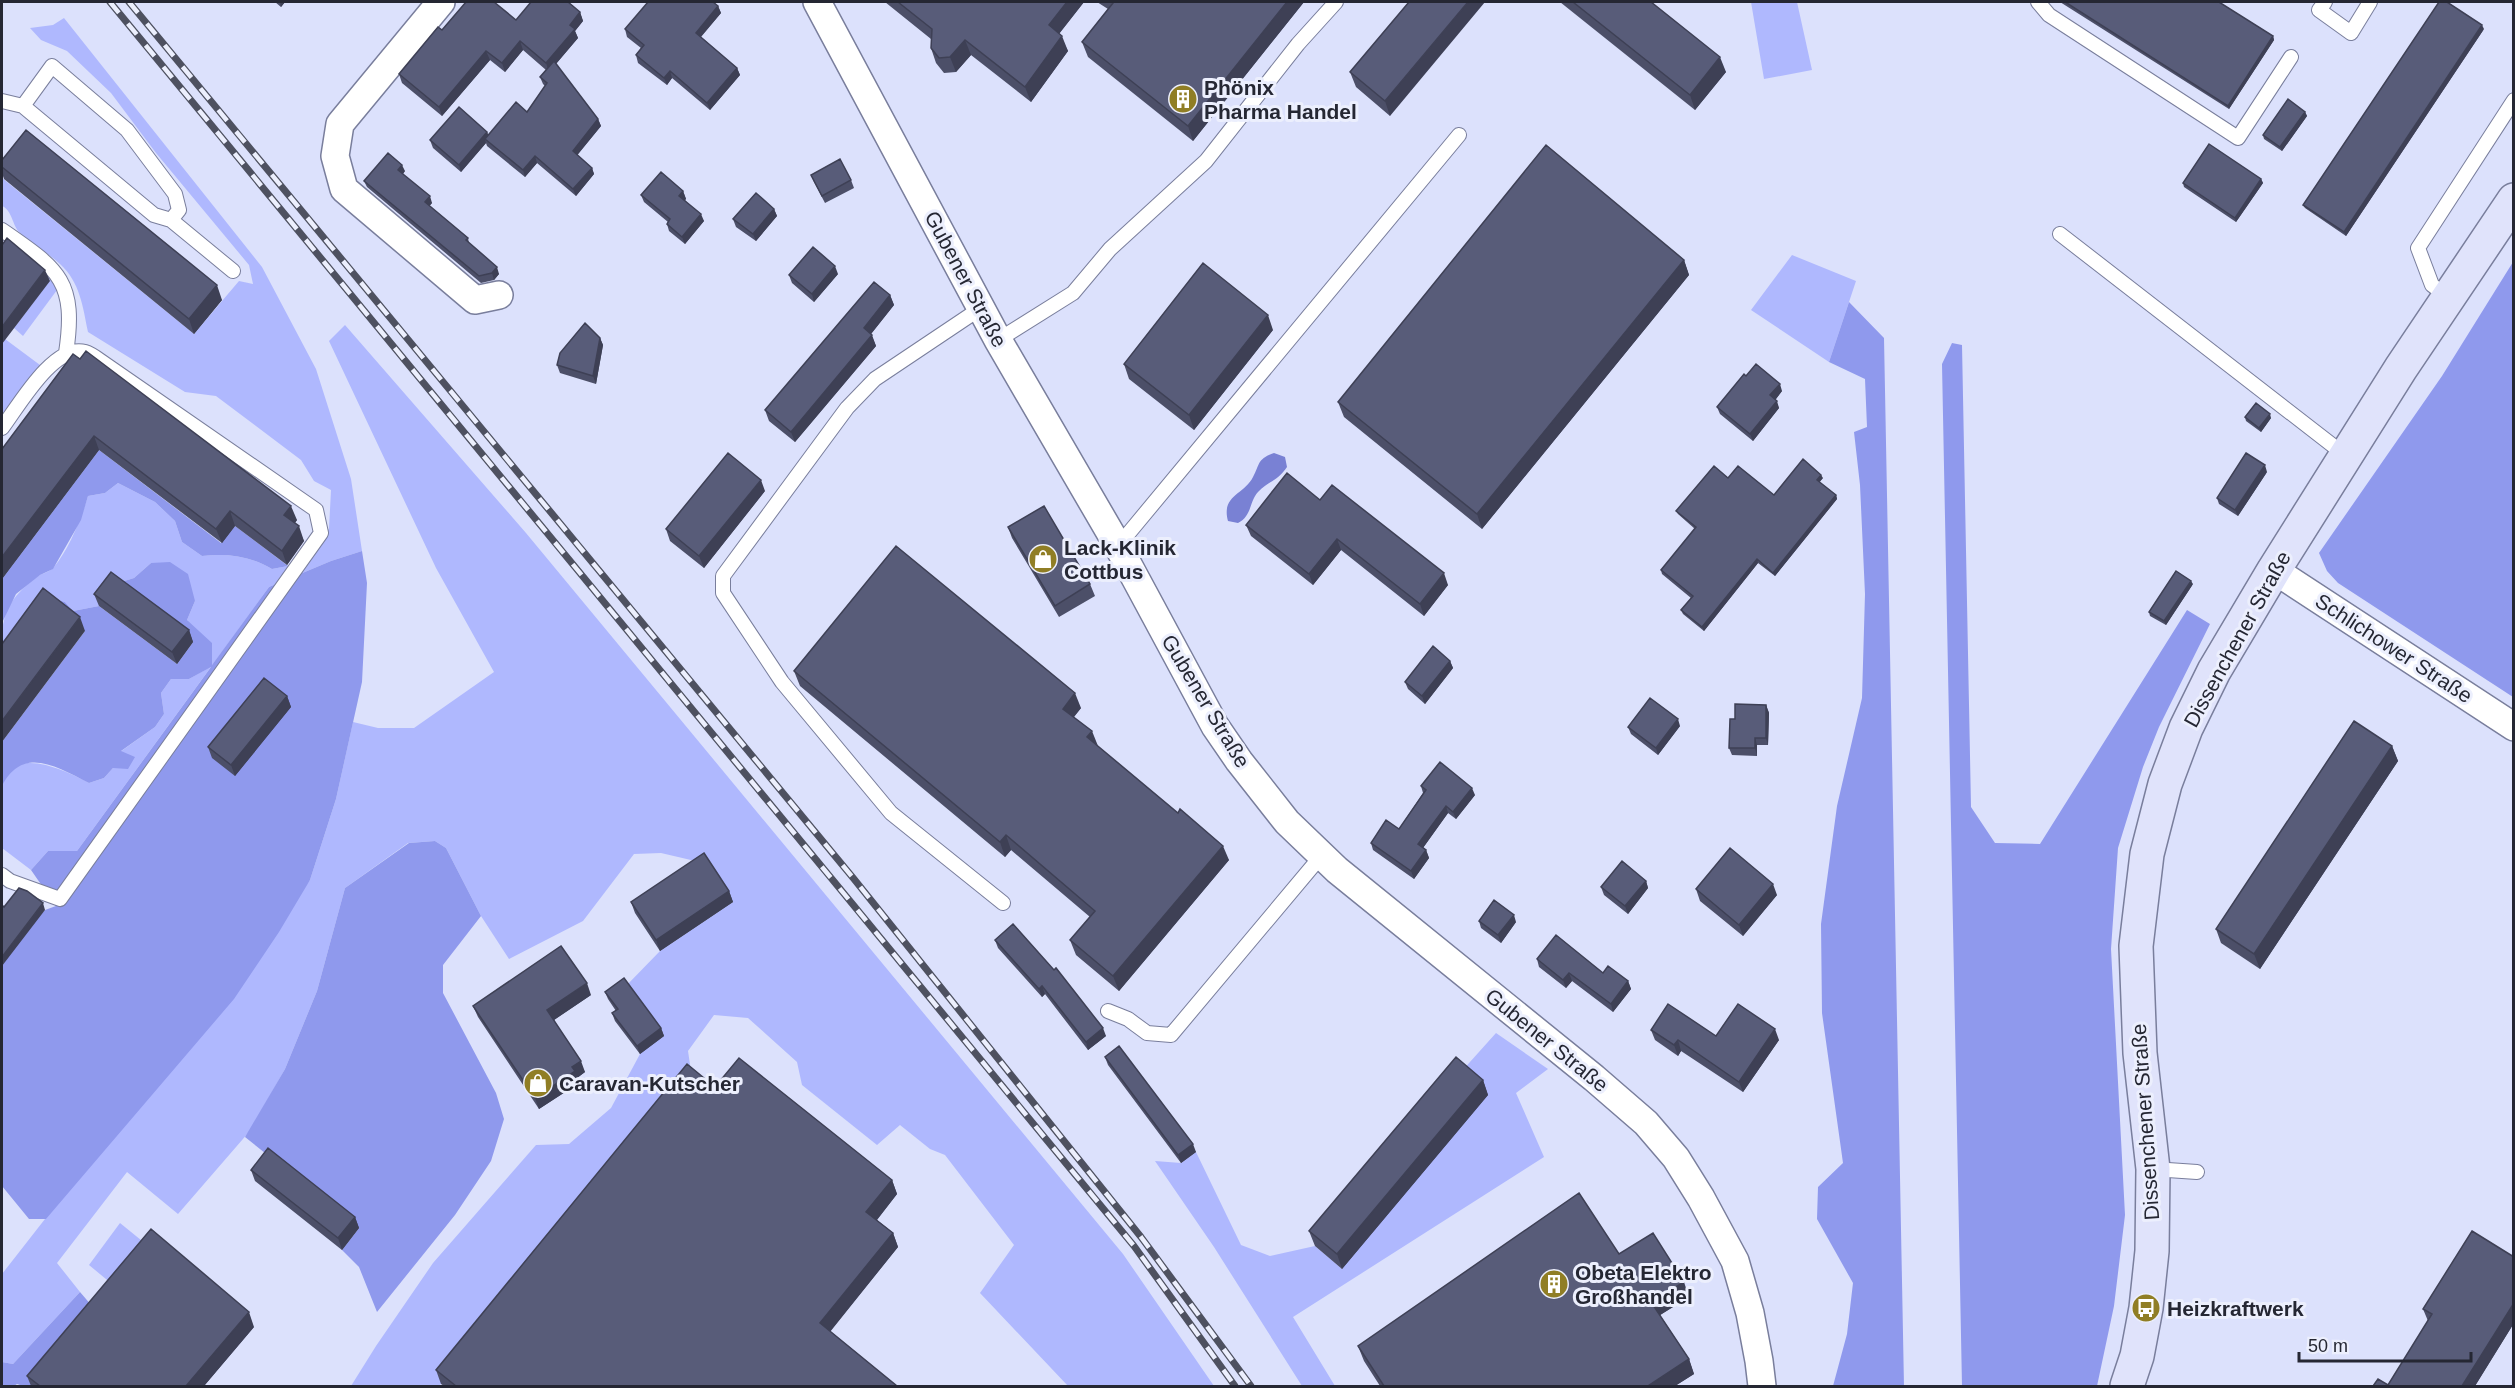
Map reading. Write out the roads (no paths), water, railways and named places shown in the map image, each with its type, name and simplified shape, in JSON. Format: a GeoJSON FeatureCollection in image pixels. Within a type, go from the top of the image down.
{"type":"FeatureCollection","features":[{"type":"Feature","properties":{"kind":"main road","name":"Dissenchener Straße"},"geometry":{"type":"LineString","coordinates":[[2127,1386],[2137,1356],[2146,1308],[2152,1251],[2152,1170],[2140,1053],[2136,946],[2147,854],[2165,784],[2186,728],[2214,671],[2274,570],[2345,455],[2514,200]]}},
{"type":"Feature","properties":{"kind":"street"},"geometry":{"type":"LineString","coordinates":[[441,2],[340,124],[335,156],[344,189],[466,293],[475,300],[499,295]]}},
{"type":"Feature","properties":{"kind":"street","name":"Gubener Straße"},"geometry":{"type":"LineString","coordinates":[[817,2],[998,340],[1118,546],[1215,726],[1287,822],[1337,870],[1594,1078],[1646,1123],[1676,1158],[1701,1198],[1735,1261],[1750,1313],[1760,1361],[1762,1386]]}},
{"type":"Feature","properties":{"kind":"street","name":"Schlichower Straße"},"geometry":{"type":"LineString","coordinates":[[2274,570],[2514,727]]}},
{"type":"Feature","properties":{"kind":"lane"},"geometry":{"type":"LineString","coordinates":[[998,340],[1073,293],[1110,249],[1206,161],[1298,44],[1336,2]]}},
{"type":"Feature","properties":{"kind":"lane"},"geometry":{"type":"LineString","coordinates":[[2038,2],[2049,15],[2238,138],[2290,57]]}},
{"type":"Feature","properties":{"kind":"lane"},"geometry":{"type":"LineString","coordinates":[[2325,2],[2319,10],[2350,33],[2370,2]]}},
{"type":"Feature","properties":{"kind":"lane"},"geometry":{"type":"LineString","coordinates":[[23,106],[52,66],[127,130],[176,194],[179,210],[171,220]]}},
{"type":"Feature","properties":{"kind":"lane"},"geometry":{"type":"LineString","coordinates":[[2448,297],[2432,285],[2418,248],[2514,100]]}},
{"type":"Feature","properties":{"kind":"lane"},"geometry":{"type":"LineString","coordinates":[[2,101],[23,106],[154,215],[171,220],[233,271]]}},
{"type":"Feature","properties":{"kind":"lane"},"geometry":{"type":"LineString","coordinates":[[1118,546],[1459,135]]}},
{"type":"Feature","properties":{"kind":"lane"},"geometry":{"type":"LineString","coordinates":[[2,230],[38,255],[57,273],[66,292],[71,323],[66,353]]}},
{"type":"Feature","properties":{"kind":"lane"},"geometry":{"type":"LineString","coordinates":[[2060,234],[2345,455]]}},
{"type":"Feature","properties":{"kind":"lane"},"geometry":{"type":"LineString","coordinates":[[981,308],[875,379],[848,408],[723,576],[723,593],[782,682],[891,813],[1003,903]]}},
{"type":"Feature","properties":{"kind":"lane"},"geometry":{"type":"LineString","coordinates":[[2,428],[52,362],[66,353],[84,351],[105,363],[306,503],[315,510],[321,532],[60,899],[10,881],[2,875]]}},
{"type":"Feature","properties":{"kind":"lane"},"geometry":{"type":"LineString","coordinates":[[1108,1011],[1128,1020],[1147,1033],[1171,1035],[1322,855]]}},
{"type":"Feature","properties":{"kind":"lane"},"geometry":{"type":"LineString","coordinates":[[2152,1170],[2198,1172]]}},
{"type":"Feature","properties":{"kind":"railway"},"geometry":{"type":"LineString","coordinates":[[110,2],[1134,1246],[1235,1386]]}},
{"type":"Feature","properties":{"kind":"railway"},"geometry":{"type":"LineString","coordinates":[[129,2],[854,879],[1141,1237],[1251,1386]]}},
{"type":"Feature","properties":{"kind":"place","name":"Phönix Pharma Handel"},"geometry":{"type":"Point","coordinates":[1183,99]}},
{"type":"Feature","properties":{"kind":"place","name":"Lack-Klinik Cottbus"},"geometry":{"type":"Point","coordinates":[1043,559]}},
{"type":"Feature","properties":{"kind":"place","name":"Caravan-Kutscher"},"geometry":{"type":"Point","coordinates":[538,1083]}},
{"type":"Feature","properties":{"kind":"place","name":"Obeta Elektro Großhandel"},"geometry":{"type":"Point","coordinates":[1554,1284]}},
{"type":"Feature","properties":{"kind":"place","name":"Heizkraftwerk"},"geometry":{"type":"Point","coordinates":[2146,1308]}}]}
